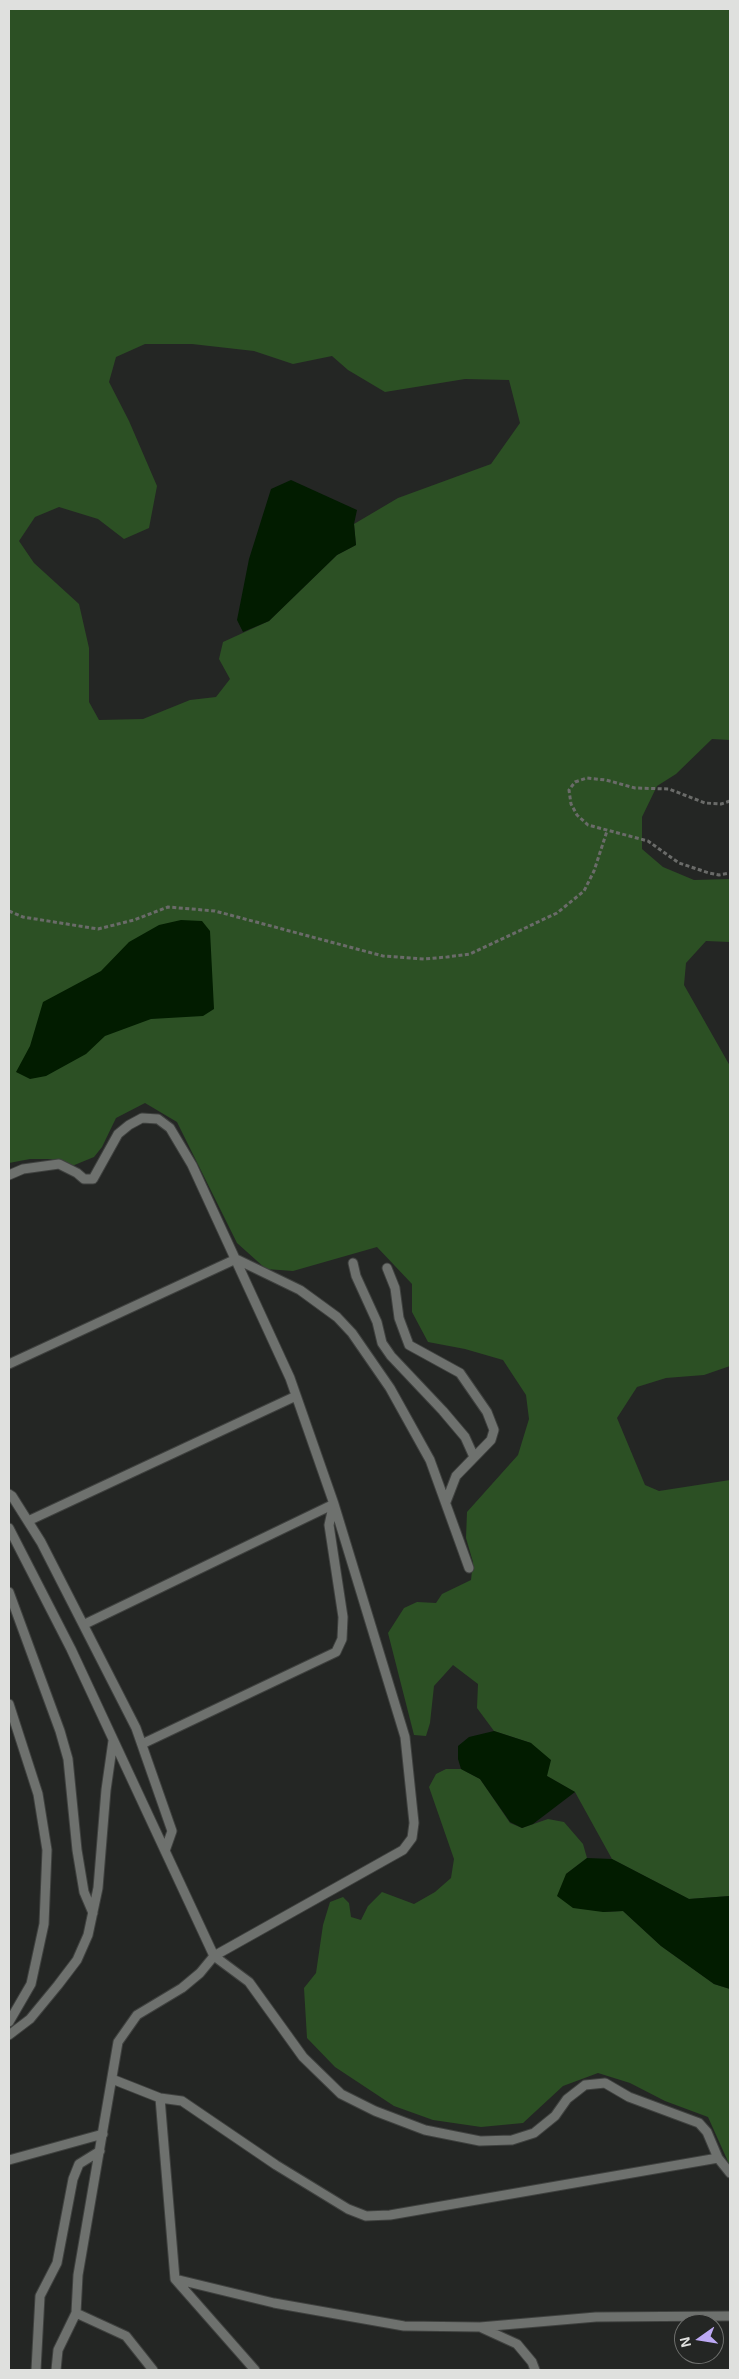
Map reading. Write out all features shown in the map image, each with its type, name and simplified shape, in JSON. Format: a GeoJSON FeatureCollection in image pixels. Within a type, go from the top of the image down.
{"type":"FeatureCollection","features":[{"type":"Feature","properties":{"kind":"lane"},"geometry":{"type":"LineString","coordinates":[[9,1175],[23,1169],[59,1164],[77,1172],[84,1179],[93,1180],[118,1134],[128,1125],[142,1118],[158,1119],[170,1128],[192,1165],[236,1259],[296,1396],[334,1504],[405,1737],[414,1823],[412,1838],[403,1850],[214,1956],[200,1973],[182,1988],[137,2015],[118,2042],[78,2275],[76,2313],[58,2350],[56,2370]]}},
{"type":"Feature","properties":{"kind":"lane"},"geometry":{"type":"LineString","coordinates":[[9,1364],[236,1259]]}},
{"type":"Feature","properties":{"kind":"lane"},"geometry":{"type":"LineString","coordinates":[[236,1259],[300,1290],[337,1317],[352,1333],[390,1388],[430,1460],[469,1568]]}},
{"type":"Feature","properties":{"kind":"lane"},"geometry":{"type":"LineString","coordinates":[[353,1263],[356,1276],[377,1322],[382,1343],[391,1356],[465,1437],[474,1457]]}},
{"type":"Feature","properties":{"kind":"lane"},"geometry":{"type":"LineString","coordinates":[[387,1268],[395,1288],[399,1318],[410,1345],[460,1373],[487,1412],[494,1430],[491,1440],[456,1476],[446,1502]]}},
{"type":"Feature","properties":{"kind":"lane"},"geometry":{"type":"LineString","coordinates":[[28,1520],[296,1396]]}},
{"type":"Feature","properties":{"kind":"lane"},"geometry":{"type":"LineString","coordinates":[[9,1494],[28,1520],[85,1624],[136,1728],[172,1831],[165,1851]]}},
{"type":"Feature","properties":{"kind":"lane"},"geometry":{"type":"LineString","coordinates":[[85,1624],[334,1504]]}},
{"type":"Feature","properties":{"kind":"lane"},"geometry":{"type":"LineString","coordinates":[[142,1744],[336,1652],[342,1639],[343,1617],[329,1525],[334,1504]]}},
{"type":"Feature","properties":{"kind":"lane"},"geometry":{"type":"LineString","coordinates":[[9,1528],[71,1649],[214,1956],[249,1982],[303,2058],[341,2094],[375,2111],[425,2130],[480,2141],[512,2140],[534,2132],[555,2116],[567,2099],[585,2085],[605,2084],[629,2097],[699,2123],[707,2132],[718,2158],[730,2173]]}},
{"type":"Feature","properties":{"kind":"lane"},"geometry":{"type":"LineString","coordinates":[[9,1592],[60,1731],[68,1759],[77,1850],[84,1892],[93,1913]]}},
{"type":"Feature","properties":{"kind":"lane"},"geometry":{"type":"LineString","coordinates":[[9,1704],[38,1794],[47,1850],[44,1924],[31,1984],[9,2022]]}},
{"type":"Feature","properties":{"kind":"lane"},"geometry":{"type":"LineString","coordinates":[[9,2035],[30,2019],[77,1960],[88,1935],[98,1888],[106,1790],[113,1741]]}},
{"type":"Feature","properties":{"kind":"lane"},"geometry":{"type":"LineString","coordinates":[[112,2079],[160,2098],[182,2101],[276,2165],[348,2209],[366,2216],[390,2215],[718,2158]]}},
{"type":"Feature","properties":{"kind":"lane"},"geometry":{"type":"LineString","coordinates":[[160,2098],[175,2279],[255,2370]]}},
{"type":"Feature","properties":{"kind":"lane"},"geometry":{"type":"LineString","coordinates":[[9,2160],[103,2134]]}},
{"type":"Feature","properties":{"kind":"lane"},"geometry":{"type":"LineString","coordinates":[[36,2370],[40,2296],[57,2263],[73,2179],[79,2164],[100,2152]]}},
{"type":"Feature","properties":{"kind":"lane"},"geometry":{"type":"LineString","coordinates":[[175,2279],[274,2303],[404,2326],[480,2327],[596,2317],[730,2316]]}},
{"type":"Feature","properties":{"kind":"lane"},"geometry":{"type":"LineString","coordinates":[[76,2313],[126,2336],[153,2370]]}},
{"type":"Feature","properties":{"kind":"lane"},"geometry":{"type":"LineString","coordinates":[[480,2327],[517,2344],[532,2362],[535,2370]]}},
{"type":"Feature","properties":{"kind":"path"},"geometry":{"type":"LineString","coordinates":[[730,801],[722,804],[704,803],[669,789],[635,788],[587,778],[574,782],[569,790],[571,804],[577,815],[588,825],[607,831],[630,834],[648,841],[680,863],[719,875],[730,874]]}},
{"type":"Feature","properties":{"kind":"path"},"geometry":{"type":"LineString","coordinates":[[9,911],[23,917],[98,929],[134,920],[168,907],[215,911],[383,956],[424,959],[470,954],[557,913],[584,891],[594,870],[607,831]]}},
{"type":"Feature","properties":{"kind":"green space"},"geometry":{"type":"Polygon","coordinates":[[[9,9],[730,9],[730,740],[712,739],[676,774],[657,786],[642,817],[642,849],[663,867],[694,880],[730,879],[730,942],[706,941],[686,963],[684,985],[730,1066],[730,1366],[704,1375],[666,1378],[637,1387],[617,1418],[645,1485],[659,1491],[730,1480],[730,1896],[689,1899],[612,1859],[575,1792],[547,1776],[531,1743],[494,1731],[477,1708],[478,1684],[453,1665],[434,1686],[430,1723],[426,1736],[414,1735],[388,1633],[404,1608],[417,1602],[436,1603],[442,1594],[471,1580],[473,1562],[466,1538],[467,1512],[518,1455],[529,1419],[526,1395],[503,1360],[465,1349],[428,1342],[412,1312],[412,1284],[377,1247],[293,1271],[266,1269],[237,1243],[177,1122],[145,1103],[116,1118],[102,1147],[94,1157],[72,1166],[51,1159],[30,1159],[9,1163],[9,9]],[[145,344],[116,357],[109,382],[129,421],[157,486],[149,528],[124,539],[98,519],[59,507],[35,517],[19,541],[34,563],[79,604],[89,648],[89,702],[99,720],[143,719],[190,700],[216,697],[230,679],[219,659],[223,642],[269,621],[337,555],[356,545],[354,524],[398,498],[491,464],[520,423],[509,380],[465,379],[385,392],[348,370],[332,356],[293,364],[254,351],[192,344],[145,344]]]}},
{"type":"Feature","properties":{"kind":"green space"},"geometry":{"type":"Polygon","coordinates":[[[446,1769],[461,1769],[480,1779],[510,1823],[522,1828],[548,1819],[564,1822],[583,1844],[587,1858],[566,1874],[603,1912],[623,1911],[661,1946],[714,1984],[730,1989],[730,2166],[708,2117],[665,2101],[630,2083],[598,2073],[563,2086],[523,2123],[481,2127],[433,2120],[394,2106],[335,2067],[307,2038],[304,1988],[316,1973],[323,1925],[330,1902],[343,1897],[349,1903],[351,1917],[361,1920],[368,1906],[382,1892],[414,1904],[435,1892],[451,1878],[454,1859],[429,1787],[436,1774],[446,1769]]]}},
{"type":"Feature","properties":{"kind":"shaded area"},"geometry":{"type":"Polygon","coordinates":[[[291,480],[357,510],[354,524],[356,545],[337,555],[269,621],[243,632],[237,620],[249,559],[271,489],[291,480]]]}},
{"type":"Feature","properties":{"kind":"shaded area"},"geometry":{"type":"Polygon","coordinates":[[[181,920],[202,921],[210,931],[214,1009],[203,1016],[151,1019],[105,1036],[86,1054],[46,1076],[30,1079],[16,1072],[30,1046],[43,1002],[101,971],[129,942],[159,925],[181,920]]]}},
{"type":"Feature","properties":{"kind":"shaded area"},"geometry":{"type":"Polygon","coordinates":[[[494,1731],[531,1743],[551,1760],[547,1776],[575,1792],[533,1824],[522,1828],[510,1822],[480,1779],[461,1769],[458,1759],[458,1746],[469,1737],[494,1731]]]}},
{"type":"Feature","properties":{"kind":"shaded area"},"geometry":{"type":"Polygon","coordinates":[[[587,1858],[612,1859],[689,1899],[730,1896],[730,1989],[714,1984],[661,1946],[623,1911],[603,1912],[573,1908],[557,1896],[566,1874],[587,1858]]]}}]}
